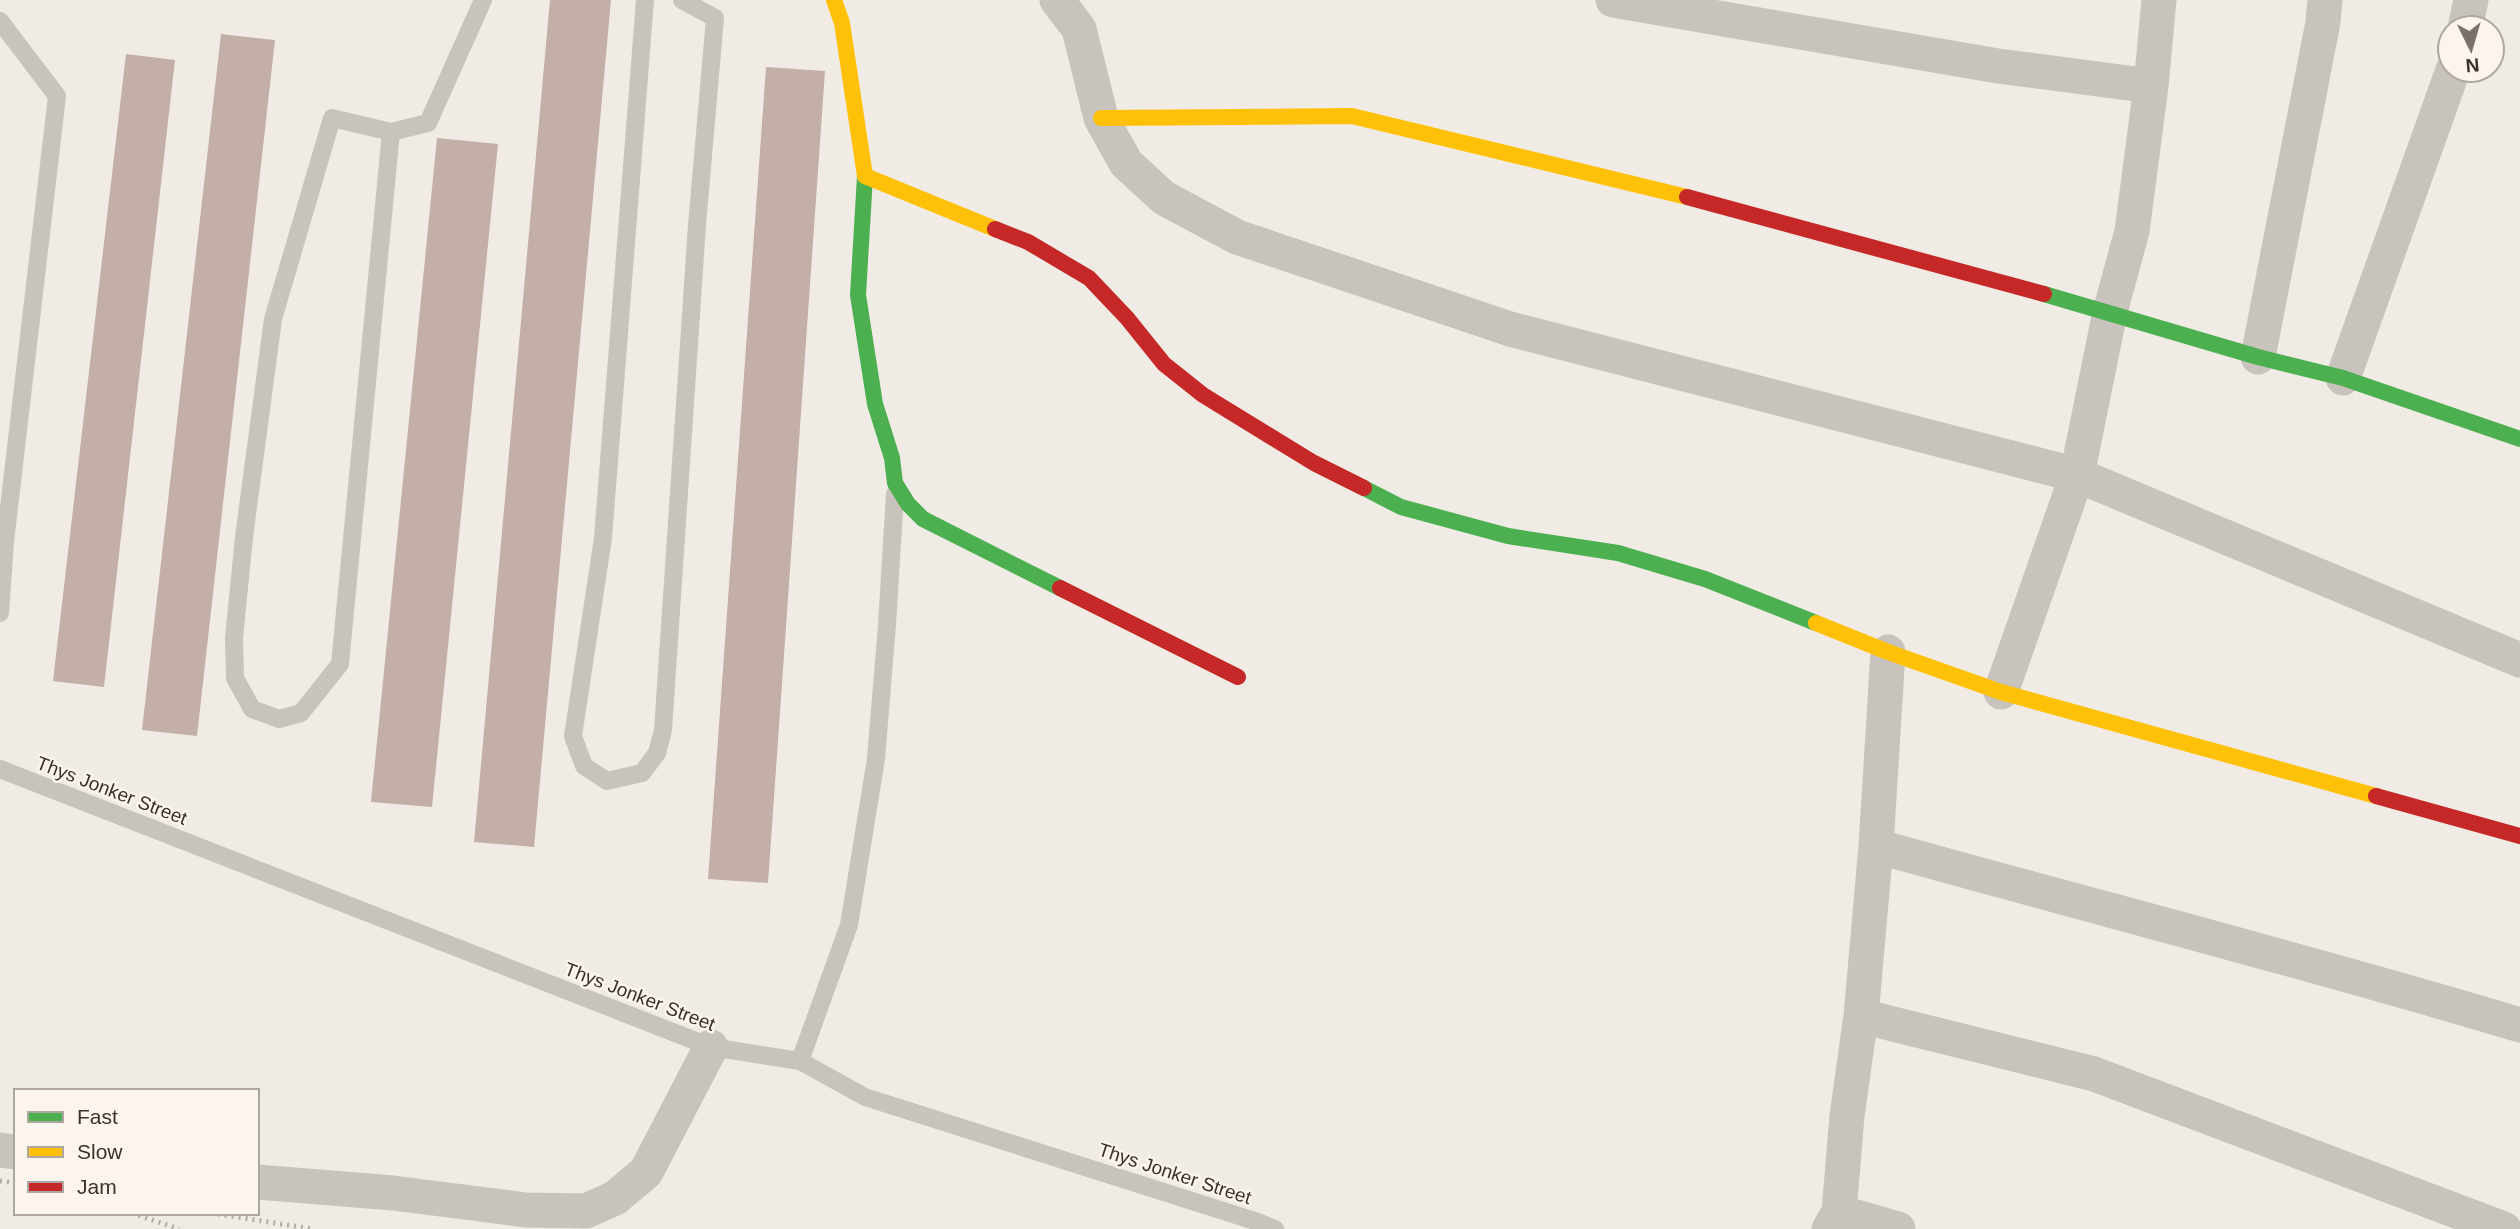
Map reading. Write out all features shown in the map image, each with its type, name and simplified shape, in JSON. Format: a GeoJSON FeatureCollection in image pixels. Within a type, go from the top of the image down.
{"type":"FeatureCollection","features":[{"type":"Feature","properties":{"kind":"street"},"geometry":{"type":"LineString","coordinates":[[834,0],[842,23],[866,176],[858,295],[875,404],[892,458],[895,483],[908,504],[923,519],[1238,677]]}},
{"type":"Feature","properties":{"kind":"street"},"geometry":{"type":"LineString","coordinates":[[1057,0],[1079,29],[1101,118],[1126,163],[1164,198],[1237,237],[1510,329],[2077,475],[2520,660]]}},
{"type":"Feature","properties":{"kind":"street"},"geometry":{"type":"LineString","coordinates":[[1613,0],[1998,66],[2151,86]]}},
{"type":"Feature","properties":{"kind":"street"},"geometry":{"type":"LineString","coordinates":[[2001,692],[2077,475],[2110,312],[2132,231],[2159,0]]}},
{"type":"Feature","properties":{"kind":"street"},"geometry":{"type":"LineString","coordinates":[[2258,358],[2325,0]]}},
{"type":"Feature","properties":{"kind":"street"},"geometry":{"type":"LineString","coordinates":[[2343,378],[2448,84]]}},
{"type":"Feature","properties":{"kind":"street"},"geometry":{"type":"LineString","coordinates":[[1101,118],[1352,116],[1710,203],[2110,312],[2258,358],[2343,378],[2520,439]]}},
{"type":"Feature","properties":{"kind":"street"},"geometry":{"type":"LineString","coordinates":[[866,176],[1028,242],[1089,278],[1127,318],[1164,364],[1203,395],[1314,463],[1401,507],[1508,536],[1630,557],[1705,579],[1888,652],[2001,692],[2520,836]]}},
{"type":"Feature","properties":{"kind":"street"},"geometry":{"type":"LineString","coordinates":[[1888,652],[1876,846],[1861,1016],[1834,1221],[1898,1229]]}},
{"type":"Feature","properties":{"kind":"street"},"geometry":{"type":"LineString","coordinates":[[1876,846],[2395,988],[2520,1026]]}},
{"type":"Feature","properties":{"kind":"street"},"geometry":{"type":"LineString","coordinates":[[1861,1016],[2094,1074],[2504,1229]]}},
{"type":"Feature","properties":{"kind":"street"},"geometry":{"type":"LineString","coordinates":[[259,1182],[393,1193],[526,1210],[586,1211],[615,1198],[646,1172],[711,1046]]}},
{"type":"Feature","properties":{"kind":"lane"},"geometry":{"type":"LineString","coordinates":[[391,132],[340,664],[301,713],[279,719],[252,709],[235,678],[234,638],[244,537],[273,319],[332,118],[391,132],[428,123],[483,0]]}},
{"type":"Feature","properties":{"kind":"lane"},"geometry":{"type":"LineString","coordinates":[[645,0],[603,538],[573,736],[584,766],[607,781],[642,774],[657,753],[663,730],[696,239],[715,18],[682,0]]}},
{"type":"Feature","properties":{"kind":"lane"},"geometry":{"type":"LineString","coordinates":[[0,21],[57,96],[5,542],[0,613]]}},
{"type":"Feature","properties":{"kind":"lane"},"geometry":{"type":"LineString","coordinates":[[800,1061],[849,925],[876,759],[895,483]]}},
{"type":"Feature","properties":{"kind":"lane","name":"Thys Jonker Street"},"geometry":{"type":"LineString","coordinates":[[0,769],[711,1046],[800,1061],[865,1097],[1275,1229]]}},
{"type":"Feature","properties":{"kind":"building"},"geometry":{"type":"Polygon","coordinates":[[[550,0],[611,0],[534,847],[474,842],[550,0]]]}},
{"type":"Feature","properties":{"kind":"building"},"geometry":{"type":"Polygon","coordinates":[[[221,34],[275,40],[197,736],[142,730],[221,34]]]}},
{"type":"Feature","properties":{"kind":"building"},"geometry":{"type":"Polygon","coordinates":[[[126,54],[175,60],[104,687],[53,681],[126,54]]]}},
{"type":"Feature","properties":{"kind":"building"},"geometry":{"type":"Polygon","coordinates":[[[766,67],[825,71],[768,883],[708,879],[766,67]]]}},
{"type":"Feature","properties":{"kind":"building"},"geometry":{"type":"Polygon","coordinates":[[[437,138],[498,144],[432,807],[371,802],[437,138]]]}},
{"type":"Feature","properties":{"kind":"railway"},"geometry":{"type":"LineString","coordinates":[[0,1181],[14,1183]]}},
{"type":"Feature","properties":{"kind":"railway"},"geometry":{"type":"LineString","coordinates":[[138,1215],[179,1229]]}},
{"type":"Feature","properties":{"kind":"railway"},"geometry":{"type":"LineString","coordinates":[[224,1215],[313,1229]]}},
{"type":"Feature","properties":{"kind":"traffic: fast"},"geometry":{"type":"LineString","coordinates":[[865,176],[858,295],[875,404],[892,458],[895,483],[908,504],[923,519],[1060,588]]}},
{"type":"Feature","properties":{"kind":"traffic: fast"},"geometry":{"type":"LineString","coordinates":[[2044,294],[2258,357],[2343,378],[2520,439]]}},
{"type":"Feature","properties":{"kind":"traffic: fast"},"geometry":{"type":"LineString","coordinates":[[1364,488],[1401,507],[1508,536],[1618,553],[1705,579],[1816,623]]}},
{"type":"Feature","properties":{"kind":"traffic: slow"},"geometry":{"type":"LineString","coordinates":[[834,0],[842,23],[865,176],[995,229]]}},
{"type":"Feature","properties":{"kind":"traffic: slow"},"geometry":{"type":"LineString","coordinates":[[1101,118],[1352,116],[1687,197]]}},
{"type":"Feature","properties":{"kind":"traffic: slow"},"geometry":{"type":"LineString","coordinates":[[1816,623],[2001,692],[2376,796]]}},
{"type":"Feature","properties":{"kind":"traffic: jam"},"geometry":{"type":"LineString","coordinates":[[1687,197],[2044,294]]}},
{"type":"Feature","properties":{"kind":"traffic: jam"},"geometry":{"type":"LineString","coordinates":[[995,229],[1028,242],[1089,278],[1127,318],[1164,364],[1203,395],[1314,463],[1364,488]]}},
{"type":"Feature","properties":{"kind":"traffic: jam"},"geometry":{"type":"LineString","coordinates":[[1060,588],[1238,677]]}},
{"type":"Feature","properties":{"kind":"traffic: jam"},"geometry":{"type":"LineString","coordinates":[[2376,796],[2520,836]]}}]}
